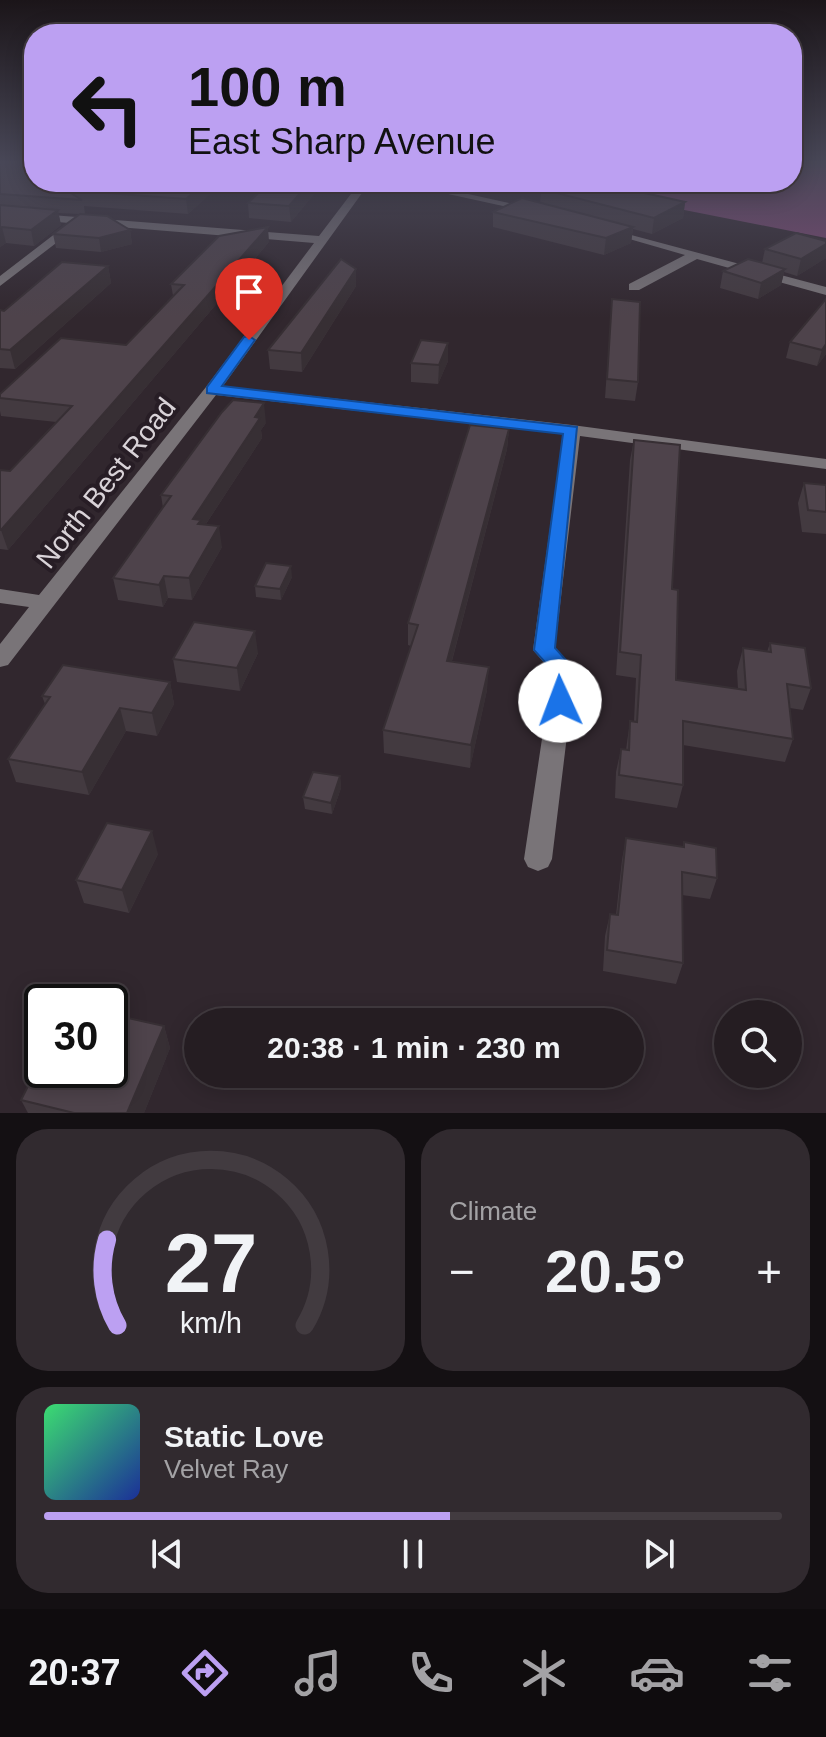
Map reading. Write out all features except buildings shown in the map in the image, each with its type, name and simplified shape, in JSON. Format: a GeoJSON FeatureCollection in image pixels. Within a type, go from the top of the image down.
{"type":"FeatureCollection","features":[{"type":"Feature","properties":{"kind":"street"},"geometry":{"type":"LineString","coordinates":[[0,214],[321,240]]}},
{"type":"Feature","properties":{"kind":"street","name":"North Best Road"},"geometry":{"type":"LineString","coordinates":[[0,659],[212,390],[341,214]]}},
{"type":"Feature","properties":{"kind":"street"},"geometry":{"type":"LineString","coordinates":[[0,282],[79,221]]}},
{"type":"Feature","properties":{"kind":"street"},"geometry":{"type":"LineString","coordinates":[[594,225],[693,256],[826,291]]}},
{"type":"Feature","properties":{"kind":"street"},"geometry":{"type":"LineString","coordinates":[[634,287],[693,256]]}},
{"type":"Feature","properties":{"kind":"street"},"geometry":{"type":"LineString","coordinates":[[212,390],[572,430],[826,464]]}},
{"type":"Feature","properties":{"kind":"street"},"geometry":{"type":"LineString","coordinates":[[538,859],[564,670],[544,650],[572,430]]}},
{"type":"Feature","properties":{"kind":"street"},"geometry":{"type":"LineString","coordinates":[[0,596],[44,603]]}},
{"type":"Feature","properties":{"kind":"shaded area"},"geometry":{"type":"Polygon","coordinates":[[[704,214],[826,214],[826,238],[704,214]]]}},
{"type":"Feature","properties":{"kind":"route"},"geometry":{"type":"LineString","coordinates":[[249,340],[212,390],[572,430],[544,650],[564,670],[560,701]]}}]}
